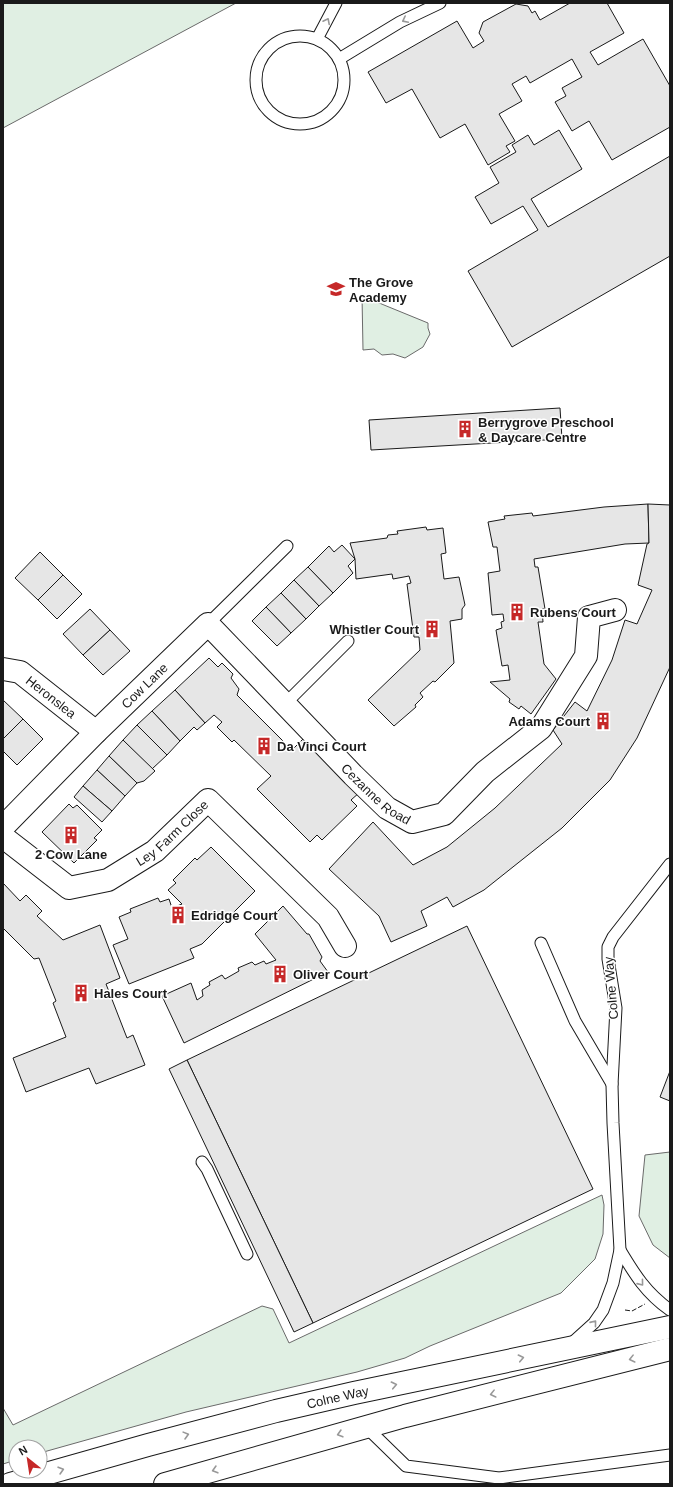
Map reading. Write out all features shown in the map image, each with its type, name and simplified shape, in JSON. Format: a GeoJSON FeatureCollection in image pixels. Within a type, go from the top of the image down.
{"type":"FeatureCollection","features":[{"type":"Feature","properties":{"kind":"main road","name":"Cezanne Road"},"geometry":{"type":"LineString","coordinates":[[208,624],[284,704],[387,808],[412,822],[444,814],[485,772],[541,728],[586,656],[589,617],[615,610]]}},
{"type":"Feature","properties":{"kind":"main road","name":"Cow Lane"},"geometry":{"type":"LineString","coordinates":[[3,827],[96,732],[208,624]]}},
{"type":"Feature","properties":{"kind":"main road","name":"Heronslea"},"geometry":{"type":"LineString","coordinates":[[3,669],[20,672],[96,732]]}},
{"type":"Feature","properties":{"kind":"main road","name":"Ley Farm Close"},"geometry":{"type":"LineString","coordinates":[[3,837],[69,888],[108,880],[155,851],[208,800],[328,917],[344,946]]}},
{"type":"Feature","properties":{"kind":"main road","name":"Colne Way"},"geometry":{"type":"LineString","coordinates":[[10,1484],[276,1411],[354,1393],[670,1327]]}},
{"type":"Feature","properties":{"kind":"main road"},"geometry":{"type":"LineString","coordinates":[[165,1484],[366,1427],[670,1349]]}},
{"type":"Feature","properties":{"kind":"lane"},"geometry":{"type":"LineString","coordinates":[[317,39],[336,3]]}},
{"type":"Feature","properties":{"kind":"lane"},"geometry":{"type":"LineString","coordinates":[[339,59],[400,22],[440,3]]}},
{"type":"Feature","properties":{"kind":"lane"},"geometry":{"type":"LineString","coordinates":[[303,36],[317,39],[330,47],[339,59],[344,72],[344,86],[340,100],[332,111],[320,120],[307,124],[292,124],[278,119],[266,109],[259,97],[256,82],[257,68],[264,54],[274,44],[288,38],[303,36]]}},
{"type":"Feature","properties":{"kind":"lane","name":"Cow Lane"},"geometry":{"type":"LineString","coordinates":[[208,624],[287,546]]}},
{"type":"Feature","properties":{"kind":"lane"},"geometry":{"type":"LineString","coordinates":[[284,704],[348,641]]}},
{"type":"Feature","properties":{"kind":"lane","name":"Colne Way"},"geometry":{"type":"LineString","coordinates":[[620,1250],[612,1085],[616,1008],[608,959],[608,947],[613,937],[670,864]]}},
{"type":"Feature","properties":{"kind":"lane","name":"Colne Way"},"geometry":{"type":"LineString","coordinates":[[540,943],[575,1021],[612,1085]]}},
{"type":"Feature","properties":{"kind":"lane"},"geometry":{"type":"LineString","coordinates":[[202,1162],[207,1169],[247,1254]]}},
{"type":"Feature","properties":{"kind":"lane"},"geometry":{"type":"LineString","coordinates":[[620,1250],[636,1278],[649,1293],[670,1310]]}},
{"type":"Feature","properties":{"kind":"lane"},"geometry":{"type":"LineString","coordinates":[[564,1349],[583,1335],[603,1310],[613,1283],[620,1250]]}},
{"type":"Feature","properties":{"kind":"lane"},"geometry":{"type":"LineString","coordinates":[[366,1427],[406,1466],[498,1478],[670,1454]]}},
{"type":"Feature","properties":{"kind":"green space"},"geometry":{"type":"Polygon","coordinates":[[[3,3],[236,3],[3,128],[3,3]]]}},
{"type":"Feature","properties":{"kind":"green space"},"geometry":{"type":"Polygon","coordinates":[[[362,296],[428,323],[430,334],[423,347],[405,358],[393,354],[382,355],[374,349],[363,350],[362,296]]]}},
{"type":"Feature","properties":{"kind":"green space"},"geometry":{"type":"Polygon","coordinates":[[[670,1152],[670,1258],[653,1245],[639,1216],[645,1155],[670,1152]]]}},
{"type":"Feature","properties":{"kind":"green space"},"geometry":{"type":"Polygon","coordinates":[[[602,1195],[604,1205],[603,1234],[595,1259],[561,1293],[430,1346],[405,1358],[357,1372],[186,1412],[48,1451],[48,1439],[8,1439],[8,1462],[3,1464],[3,1408],[13,1425],[262,1306],[273,1309],[289,1343],[602,1195]]]}},
{"type":"Feature","properties":{"kind":"building"},"geometry":{"type":"Polygon","coordinates":[[[570,3],[607,3],[624,33],[590,52],[598,65],[643,39],[670,86],[670,127],[612,160],[589,121],[572,131],[555,102],[566,96],[562,88],[582,77],[572,59],[530,83],[526,76],[512,84],[522,101],[499,114],[515,141],[506,146],[510,152],[488,165],[465,124],[440,138],[412,89],[386,103],[368,72],[457,21],[473,48],[484,41],[479,33],[483,22],[516,4],[528,6],[532,13],[535,11],[540,20],[570,3]]]}},
{"type":"Feature","properties":{"kind":"building"},"geometry":{"type":"Polygon","coordinates":[[[559,130],[582,169],[531,199],[548,227],[670,156],[670,256],[512,347],[468,271],[538,230],[523,206],[491,224],[475,197],[499,183],[490,167],[516,152],[512,145],[528,135],[534,145],[559,130]]]}},
{"type":"Feature","properties":{"kind":"building","name":"Berrygrove Preschool & Daycare Centre"},"geometry":{"type":"Polygon","coordinates":[[[560,408],[562,439],[371,450],[369,420],[560,408]]]}},
{"type":"Feature","properties":{"kind":"building","name":"Rubens Court"},"geometry":{"type":"Polygon","coordinates":[[[648,504],[649,543],[625,544],[534,559],[535,567],[538,567],[545,609],[542,609],[543,622],[538,622],[544,664],[556,679],[531,714],[521,706],[519,709],[509,702],[510,699],[490,682],[510,680],[508,665],[502,666],[496,630],[502,628],[501,622],[504,621],[503,614],[492,615],[488,573],[500,571],[497,547],[493,547],[488,522],[505,519],[504,516],[532,513],[533,516],[604,507],[648,504]]]}},
{"type":"Feature","properties":{"kind":"building","name":"Adams Court"},"geometry":{"type":"Polygon","coordinates":[[[648,504],[670,505],[670,667],[637,738],[610,780],[562,828],[484,890],[453,907],[447,897],[421,911],[427,926],[391,942],[379,916],[329,869],[373,822],[413,865],[447,847],[495,808],[562,744],[553,730],[575,702],[587,711],[612,660],[625,620],[637,624],[652,590],[638,585],[647,544],[649,543],[648,504]]]}},
{"type":"Feature","properties":{"kind":"building","name":"Whistler Court"},"geometry":{"type":"Polygon","coordinates":[[[426,527],[427,530],[443,528],[446,553],[441,554],[444,579],[459,577],[465,605],[462,609],[462,619],[450,621],[454,663],[435,682],[433,681],[420,693],[423,697],[415,705],[416,707],[394,726],[368,700],[420,650],[419,637],[414,637],[407,584],[411,583],[409,576],[393,579],[392,574],[356,579],[355,559],[350,543],[387,538],[388,535],[398,534],[397,531],[426,527]]]}},
{"type":"Feature","properties":{"kind":"building"},"geometry":{"type":"Polygon","coordinates":[[[342,545],[355,559],[348,566],[353,573],[333,593],[308,567],[329,546],[334,552],[342,545]]]}},
{"type":"Feature","properties":{"kind":"building"},"geometry":{"type":"Polygon","coordinates":[[[40,552],[63,575],[38,600],[15,578],[40,552]]]}},
{"type":"Feature","properties":{"kind":"building"},"geometry":{"type":"Polygon","coordinates":[[[308,567],[333,593],[319,606],[294,580],[308,567]]]}},
{"type":"Feature","properties":{"kind":"building"},"geometry":{"type":"Polygon","coordinates":[[[63,575],[82,594],[57,619],[38,600],[63,575]]]}},
{"type":"Feature","properties":{"kind":"building"},"geometry":{"type":"Polygon","coordinates":[[[294,580],[319,606],[306,619],[281,593],[294,580]]]}},
{"type":"Feature","properties":{"kind":"building"},"geometry":{"type":"Polygon","coordinates":[[[281,593],[306,619],[291,633],[266,607],[281,593]]]}},
{"type":"Feature","properties":{"kind":"building"},"geometry":{"type":"Polygon","coordinates":[[[266,607],[291,633],[277,646],[252,621],[266,607]]]}},
{"type":"Feature","properties":{"kind":"building"},"geometry":{"type":"Polygon","coordinates":[[[90,609],[110,630],[83,655],[63,634],[90,609]]]}},
{"type":"Feature","properties":{"kind":"building"},"geometry":{"type":"Polygon","coordinates":[[[110,630],[130,651],[103,675],[83,655],[110,630]]]}},
{"type":"Feature","properties":{"kind":"building","name":"Da Vinci Court"},"geometry":{"type":"Polygon","coordinates":[[[209,658],[218,667],[222,663],[233,674],[231,678],[239,689],[237,695],[292,750],[305,737],[360,792],[351,800],[357,806],[322,840],[317,835],[310,842],[257,789],[271,776],[234,740],[232,742],[217,727],[222,722],[214,715],[205,723],[175,690],[209,658]]]}},
{"type":"Feature","properties":{"kind":"building"},"geometry":{"type":"Polygon","coordinates":[[[175,690],[205,723],[197,730],[194,727],[180,741],[152,711],[175,690]]]}},
{"type":"Feature","properties":{"kind":"building"},"geometry":{"type":"Polygon","coordinates":[[[3,700],[23,719],[3,739],[3,700]]]}},
{"type":"Feature","properties":{"kind":"building"},"geometry":{"type":"Polygon","coordinates":[[[152,711],[180,741],[167,755],[137,725],[152,711]]]}},
{"type":"Feature","properties":{"kind":"building"},"geometry":{"type":"Polygon","coordinates":[[[23,719],[43,739],[17,765],[3,751],[3,739],[23,719]]]}},
{"type":"Feature","properties":{"kind":"building"},"geometry":{"type":"Polygon","coordinates":[[[137,725],[167,755],[152,769],[123,740],[137,725]]]}},
{"type":"Feature","properties":{"kind":"building"},"geometry":{"type":"Polygon","coordinates":[[[123,740],[155,771],[144,781],[137,783],[109,756],[123,740]]]}},
{"type":"Feature","properties":{"kind":"building"},"geometry":{"type":"Polygon","coordinates":[[[109,756],[137,783],[125,796],[97,770],[109,756]]]}},
{"type":"Feature","properties":{"kind":"building"},"geometry":{"type":"Polygon","coordinates":[[[97,770],[125,796],[112,811],[83,786],[97,770]]]}},
{"type":"Feature","properties":{"kind":"building"},"geometry":{"type":"Polygon","coordinates":[[[83,786],[112,811],[102,822],[74,797],[83,786]]]}},
{"type":"Feature","properties":{"kind":"building","name":"2 Cow Lane"},"geometry":{"type":"Polygon","coordinates":[[[69,804],[73,808],[77,805],[102,830],[94,838],[97,840],[74,863],[42,832],[69,804]]]}},
{"type":"Feature","properties":{"kind":"building","name":"Edridge Court"},"geometry":{"type":"Polygon","coordinates":[[[211,847],[255,891],[202,944],[190,949],[194,958],[129,984],[113,945],[128,939],[119,917],[131,912],[130,909],[158,898],[160,902],[169,899],[172,908],[182,904],[168,890],[176,883],[173,880],[195,858],[197,860],[211,847]]]}},
{"type":"Feature","properties":{"kind":"building","name":"Hales Court"},"geometry":{"type":"Polygon","coordinates":[[[3,883],[20,901],[26,895],[42,911],[37,916],[63,940],[100,925],[120,978],[106,984],[127,1038],[133,1035],[145,1065],[96,1084],[89,1068],[26,1092],[13,1058],[66,1037],[53,1003],[56,1001],[39,958],[34,959],[4,929],[3,930],[3,883]]]}},
{"type":"Feature","properties":{"kind":"building","name":"Oliver Court"},"geometry":{"type":"Polygon","coordinates":[[[283,906],[307,934],[309,934],[322,957],[320,961],[328,972],[184,1043],[162,996],[191,983],[197,1000],[203,996],[202,990],[210,985],[209,982],[222,975],[225,979],[239,971],[238,968],[252,962],[255,965],[264,961],[266,964],[276,960],[255,934],[283,906]]]}},
{"type":"Feature","properties":{"kind":"building"},"geometry":{"type":"Polygon","coordinates":[[[467,926],[593,1189],[313,1323],[187,1060],[467,926]]]}},
{"type":"Feature","properties":{"kind":"building"},"geometry":{"type":"Polygon","coordinates":[[[187,1060],[313,1323],[294,1332],[169,1069],[187,1060]]]}},
{"type":"Feature","properties":{"kind":"building"},"geometry":{"type":"Polygon","coordinates":[[[670,1071],[670,1101],[660,1097],[670,1071]]]}},
{"type":"Feature","properties":{"kind":"fence"},"geometry":{"type":"LineString","coordinates":[[625,1310],[632,1311],[645,1304]]}},
{"type":"Feature","properties":{"kind":"place","name":"The Grove Academy"},"geometry":{"type":"Point","coordinates":[336,289]}},
{"type":"Feature","properties":{"kind":"place","name":"Berrygrove Preschool & Daycare Centre"},"geometry":{"type":"Point","coordinates":[465,429]}},
{"type":"Feature","properties":{"kind":"place","name":"Rubens Court"},"geometry":{"type":"Point","coordinates":[517,612]}},
{"type":"Feature","properties":{"kind":"place","name":"Whistler Court"},"geometry":{"type":"Point","coordinates":[432,629]}},
{"type":"Feature","properties":{"kind":"place","name":"Adams Court"},"geometry":{"type":"Point","coordinates":[603,721]}},
{"type":"Feature","properties":{"kind":"place","name":"Da Vinci Court"},"geometry":{"type":"Point","coordinates":[264,746]}},
{"type":"Feature","properties":{"kind":"place","name":"2 Cow Lane"},"geometry":{"type":"Point","coordinates":[71,835]}},
{"type":"Feature","properties":{"kind":"place","name":"Edridge Court"},"geometry":{"type":"Point","coordinates":[178,915]}},
{"type":"Feature","properties":{"kind":"place","name":"Oliver Court"},"geometry":{"type":"Point","coordinates":[280,974]}},
{"type":"Feature","properties":{"kind":"place","name":"Hales Court"},"geometry":{"type":"Point","coordinates":[81,993]}}]}
